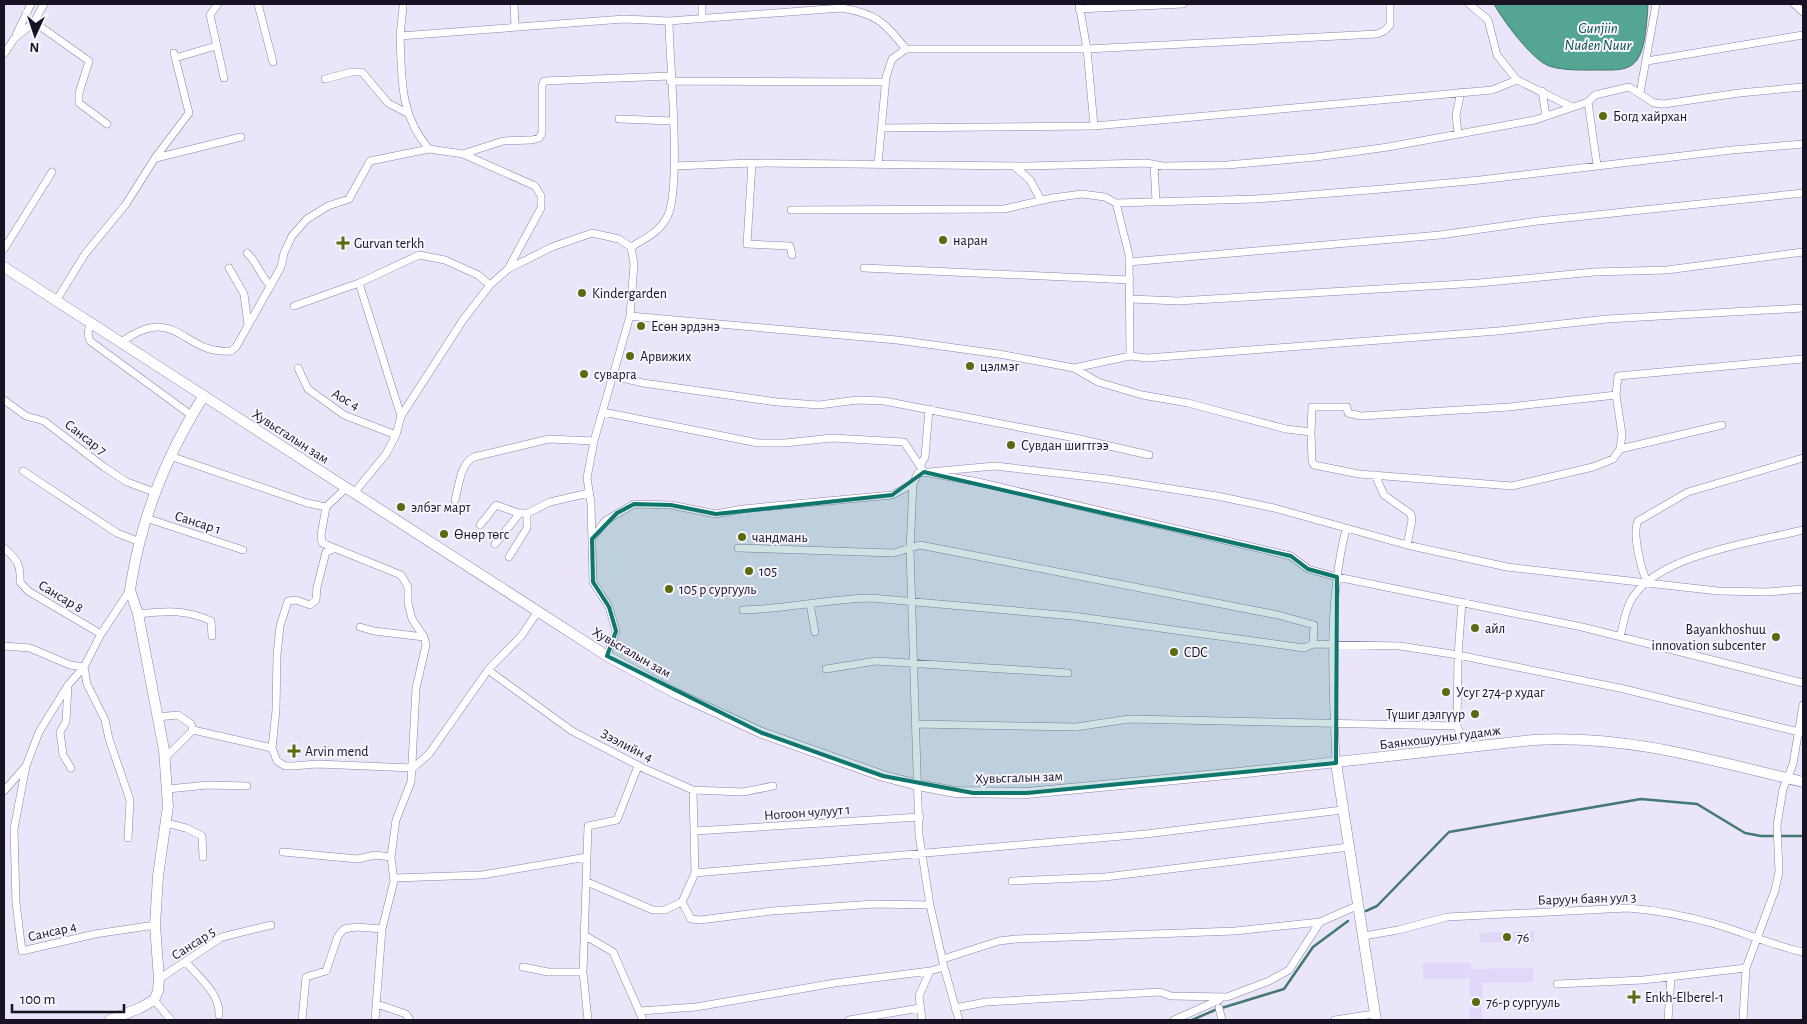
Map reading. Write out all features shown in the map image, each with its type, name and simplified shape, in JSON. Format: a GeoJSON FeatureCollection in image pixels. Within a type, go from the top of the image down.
{"type":"FeatureCollection","features":[{"type":"Feature","properties":{"kind":"main road","name":"Хувьсгалын зам"},"geometry":{"type":"LineString","coordinates":[[4,268],[607,656],[677,694],[736,722],[806,750],[918,785],[973,793],[1027,793],[1336,763]]}},
{"type":"Feature","properties":{"kind":"main road"},"geometry":{"type":"LineString","coordinates":[[110,1020],[154,1000],[160,979],[155,925],[158,876],[166,824],[168,790],[138,614],[130,590],[140,542],[154,492],[191,415],[203,397]]}},
{"type":"Feature","properties":{"kind":"main road","name":"Баянхошууны гудамж"},"geometry":{"type":"LineString","coordinates":[[1336,763],[1558,738],[1609,740],[1658,748],[1803,782]]}},
{"type":"Feature","properties":{"kind":"main road"},"geometry":{"type":"LineString","coordinates":[[1336,763],[1375,1017]]}},
{"type":"Feature","properties":{"kind":"street"},"geometry":{"type":"LineString","coordinates":[[4,54],[14,40],[31,4]]}},
{"type":"Feature","properties":{"kind":"street"},"geometry":{"type":"LineString","coordinates":[[14,40],[34,22],[44,4]]}},
{"type":"Feature","properties":{"kind":"street"},"geometry":{"type":"LineString","coordinates":[[218,4],[210,15],[224,78]]}},
{"type":"Feature","properties":{"kind":"street"},"geometry":{"type":"LineString","coordinates":[[258,4],[272,62]]}},
{"type":"Feature","properties":{"kind":"street"},"geometry":{"type":"LineString","coordinates":[[514,4],[514,27]]}},
{"type":"Feature","properties":{"kind":"street"},"geometry":{"type":"LineString","coordinates":[[702,4],[702,17]]}},
{"type":"Feature","properties":{"kind":"street"},"geometry":{"type":"LineString","coordinates":[[866,12],[870,4]]}},
{"type":"Feature","properties":{"kind":"street"},"geometry":{"type":"LineString","coordinates":[[1094,126],[1087,49],[1079,6],[1183,4]]}},
{"type":"Feature","properties":{"kind":"street"},"geometry":{"type":"LineString","coordinates":[[878,164],[884,82],[892,59],[906,49],[1087,49],[1377,34],[1384,31],[1390,25],[1390,4]]}},
{"type":"Feature","properties":{"kind":"street"},"geometry":{"type":"LineString","coordinates":[[1469,4],[1488,20],[1497,55],[1518,80],[1572,107]]}},
{"type":"Feature","properties":{"kind":"street"},"geometry":{"type":"LineString","coordinates":[[1640,94],[1656,4]]}},
{"type":"Feature","properties":{"kind":"street"},"geometry":{"type":"LineString","coordinates":[[1794,4],[1803,12]]}},
{"type":"Feature","properties":{"kind":"street"},"geometry":{"type":"LineString","coordinates":[[403,7],[400,36],[400,73],[407,113],[429,149]]}},
{"type":"Feature","properties":{"kind":"street"},"geometry":{"type":"LineString","coordinates":[[400,36],[624,19],[669,20],[842,8],[866,12],[888,28],[906,49]]}},
{"type":"Feature","properties":{"kind":"street"},"geometry":{"type":"LineString","coordinates":[[631,247],[655,233],[668,217],[673,196],[673,121],[669,20]]}},
{"type":"Feature","properties":{"kind":"street"},"geometry":{"type":"LineString","coordinates":[[34,22],[89,61],[79,93],[79,103],[107,124]]}},
{"type":"Feature","properties":{"kind":"street"},"geometry":{"type":"LineString","coordinates":[[1647,61],[1803,36]]}},
{"type":"Feature","properties":{"kind":"street"},"geometry":{"type":"LineString","coordinates":[[56,301],[85,254],[126,204],[155,158],[189,113],[174,56],[216,46]]}},
{"type":"Feature","properties":{"kind":"street"},"geometry":{"type":"LineString","coordinates":[[325,79],[352,72],[362,72],[388,103],[407,113]]}},
{"type":"Feature","properties":{"kind":"street"},"geometry":{"type":"LineString","coordinates":[[462,154],[503,141],[539,138],[542,133],[542,86],[544,81],[670,79],[884,82]]}},
{"type":"Feature","properties":{"kind":"street"},"geometry":{"type":"LineString","coordinates":[[881,128],[1094,126],[1492,90],[1518,80]]}},
{"type":"Feature","properties":{"kind":"street"},"geometry":{"type":"LineString","coordinates":[[674,166],[752,163],[1014,166],[1227,165],[1306,158],[1458,134],[1546,116],[1588,102],[1595,95],[1629,87],[1654,103],[1664,104],[1739,93],[1803,87]]}},
{"type":"Feature","properties":{"kind":"street"},"geometry":{"type":"LineString","coordinates":[[1542,91],[1546,116]]}},
{"type":"Feature","properties":{"kind":"street"},"geometry":{"type":"LineString","coordinates":[[1458,134],[1456,115],[1461,92]]}},
{"type":"Feature","properties":{"kind":"street"},"geometry":{"type":"LineString","coordinates":[[1588,102],[1597,165]]}},
{"type":"Feature","properties":{"kind":"street"},"geometry":{"type":"LineString","coordinates":[[619,118],[673,121]]}},
{"type":"Feature","properties":{"kind":"street"},"geometry":{"type":"LineString","coordinates":[[155,158],[241,137]]}},
{"type":"Feature","properties":{"kind":"street"},"geometry":{"type":"LineString","coordinates":[[791,210],[1004,209],[1041,200],[1082,194],[1105,197],[1116,202],[1256,199],[1480,180],[1597,165],[1803,144]]}},
{"type":"Feature","properties":{"kind":"street"},"geometry":{"type":"LineString","coordinates":[[120,343],[137,331],[164,326],[214,350],[231,351],[236,347],[271,286],[292,236],[307,219],[328,206],[349,199],[370,161],[429,149],[462,154],[535,186],[541,196],[540,208],[508,269]]}},
{"type":"Feature","properties":{"kind":"street"},"geometry":{"type":"LineString","coordinates":[[752,163],[747,244],[790,246],[792,255]]}},
{"type":"Feature","properties":{"kind":"street"},"geometry":{"type":"LineString","coordinates":[[1154,164],[1156,201]]}},
{"type":"Feature","properties":{"kind":"street"},"geometry":{"type":"LineString","coordinates":[[1014,166],[1030,180],[1041,200]]}},
{"type":"Feature","properties":{"kind":"street"},"geometry":{"type":"LineString","coordinates":[[4,249],[52,172]]}},
{"type":"Feature","properties":{"kind":"street"},"geometry":{"type":"LineString","coordinates":[[1129,262],[1440,235],[1538,221],[1803,193]]}},
{"type":"Feature","properties":{"kind":"street"},"geometry":{"type":"LineString","coordinates":[[1116,202],[1129,262],[1131,299],[1130,356]]}},
{"type":"Feature","properties":{"kind":"street"},"geometry":{"type":"LineString","coordinates":[[375,1020],[382,929],[394,878],[391,857],[396,820],[411,782],[416,688],[426,654],[424,637],[412,619],[408,602],[408,587],[400,575],[322,543],[326,507],[350,490],[386,454],[396,435],[401,416],[463,320],[490,284],[508,269],[552,247],[592,233],[619,239],[631,247],[634,264],[630,316],[594,441],[587,478],[593,582],[609,607],[616,631],[607,656]]}},
{"type":"Feature","properties":{"kind":"street"},"geometry":{"type":"LineString","coordinates":[[1131,299],[1178,301],[1479,283],[1594,272],[1667,270],[1803,252]]}},
{"type":"Feature","properties":{"kind":"street"},"geometry":{"type":"LineString","coordinates":[[248,253],[257,262],[265,280],[271,286]]}},
{"type":"Feature","properties":{"kind":"street"},"geometry":{"type":"LineString","coordinates":[[294,306],[359,282],[419,255],[445,260],[478,275],[490,284]]}},
{"type":"Feature","properties":{"kind":"street"},"geometry":{"type":"LineString","coordinates":[[229,268],[244,294],[248,325]]}},
{"type":"Feature","properties":{"kind":"street"},"geometry":{"type":"LineString","coordinates":[[864,268],[1130,280]]}},
{"type":"Feature","properties":{"kind":"street"},"geometry":{"type":"LineString","coordinates":[[359,282],[401,416]]}},
{"type":"Feature","properties":{"kind":"street"},"geometry":{"type":"LineString","coordinates":[[1074,368],[1130,356],[1147,358],[1498,331],[1607,320],[1803,308]]}},
{"type":"Feature","properties":{"kind":"street"},"geometry":{"type":"LineString","coordinates":[[630,316],[897,340],[999,354],[1074,368],[1098,382],[1142,395],[1222,411],[1286,429],[1311,432]]}},
{"type":"Feature","properties":{"kind":"street"},"geometry":{"type":"LineString","coordinates":[[90,323],[88,334],[90,340],[191,415]]}},
{"type":"Feature","properties":{"kind":"street"},"geometry":{"type":"LineString","coordinates":[[1616,395],[1508,407],[1361,416],[1348,413],[1347,407],[1312,407],[1311,432],[1314,465],[1374,475],[1512,486],[1593,467],[1613,459],[1620,449],[1622,434],[1616,395],[1618,376],[1803,359]]}},
{"type":"Feature","properties":{"kind":"street","name":"Аос 4"},"geometry":{"type":"LineString","coordinates":[[298,368],[308,389],[344,415],[396,435]]}},
{"type":"Feature","properties":{"kind":"street"},"geometry":{"type":"LineString","coordinates":[[614,376],[671,388],[777,402],[819,405],[857,400],[884,401],[1148,455]]}},
{"type":"Feature","properties":{"kind":"street","name":"Сансар 7"},"geometry":{"type":"LineString","coordinates":[[4,400],[26,416],[44,421],[104,467],[127,482],[154,492]]}},
{"type":"Feature","properties":{"kind":"street"},"geometry":{"type":"LineString","coordinates":[[921,464],[925,457],[929,409]]}},
{"type":"Feature","properties":{"kind":"street"},"geometry":{"type":"LineString","coordinates":[[603,412],[758,443],[786,443],[832,438],[904,442],[921,464],[924,472]]}},
{"type":"Feature","properties":{"kind":"street"},"geometry":{"type":"LineString","coordinates":[[1620,449],[1722,425]]}},
{"type":"Feature","properties":{"kind":"street"},"geometry":{"type":"LineString","coordinates":[[456,500],[464,469],[470,459],[474,457],[549,439],[594,441]]}},
{"type":"Feature","properties":{"kind":"street"},"geometry":{"type":"LineString","coordinates":[[170,456],[306,503],[326,507]]}},
{"type":"Feature","properties":{"kind":"street"},"geometry":{"type":"LineString","coordinates":[[1645,582],[1636,533],[1638,522],[1688,492],[1803,458]]}},
{"type":"Feature","properties":{"kind":"street"},"geometry":{"type":"LineString","coordinates":[[959,1020],[944,968],[930,905],[922,853],[912,663],[910,550],[913,484],[918,473],[995,466],[1108,479],[1217,496],[1274,508],[1407,545],[1507,567],[1718,591],[1766,592],[1803,589]]}},
{"type":"Feature","properties":{"kind":"street"},"geometry":{"type":"LineString","coordinates":[[24,471],[118,534],[140,542]]}},
{"type":"Feature","properties":{"kind":"street"},"geometry":{"type":"LineString","coordinates":[[924,472],[978,482],[1291,556],[1308,569],[1337,577],[1620,636],[1803,683]]}},
{"type":"Feature","properties":{"kind":"street"},"geometry":{"type":"LineString","coordinates":[[1374,475],[1384,495],[1411,514],[1407,545]]}},
{"type":"Feature","properties":{"kind":"street"},"geometry":{"type":"LineString","coordinates":[[592,539],[605,521],[634,504],[671,505],[716,514],[742,509],[892,496],[913,484]]}},
{"type":"Feature","properties":{"kind":"street"},"geometry":{"type":"LineString","coordinates":[[480,525],[496,505],[523,513],[536,511],[550,502],[589,493]]}},
{"type":"Feature","properties":{"kind":"street"},"geometry":{"type":"LineString","coordinates":[[495,544],[523,513]]}},
{"type":"Feature","properties":{"kind":"street"},"geometry":{"type":"LineString","coordinates":[[508,557],[527,528],[523,513]]}},
{"type":"Feature","properties":{"kind":"street","name":"Сансар 1"},"geometry":{"type":"LineString","coordinates":[[146,518],[243,550]]}},
{"type":"Feature","properties":{"kind":"street"},"geometry":{"type":"LineString","coordinates":[[1336,763],[1334,644],[1337,577],[1346,529]]}},
{"type":"Feature","properties":{"kind":"street"},"geometry":{"type":"LineString","coordinates":[[1620,636],[1628,606],[1645,582],[1698,555],[1803,530]]}},
{"type":"Feature","properties":{"kind":"street"},"geometry":{"type":"LineString","coordinates":[[738,548],[894,553],[910,550],[920,545],[1278,615],[1314,626],[1313,644]]}},
{"type":"Feature","properties":{"kind":"street","name":"Сансар 8"},"geometry":{"type":"LineString","coordinates":[[4,548],[16,559],[21,567],[20,582],[28,591],[101,634]]}},
{"type":"Feature","properties":{"kind":"street"},"geometry":{"type":"LineString","coordinates":[[334,549],[326,552],[317,587],[316,600],[310,605],[296,600],[288,601],[280,626],[276,710],[272,748],[277,761],[285,766],[317,764],[413,768],[429,754],[488,670],[522,635],[538,611]]}},
{"type":"Feature","properties":{"kind":"street"},"geometry":{"type":"LineString","coordinates":[[4,791],[26,766],[39,732],[68,685],[84,666],[101,634],[130,590]]}},
{"type":"Feature","properties":{"kind":"street"},"geometry":{"type":"LineString","coordinates":[[743,610],[848,599],[912,602],[1073,616],[1304,648],[1313,644],[1400,646],[1624,688],[1801,732]]}},
{"type":"Feature","properties":{"kind":"street"},"geometry":{"type":"LineString","coordinates":[[1462,602],[1458,656],[1457,726],[1466,747]]}},
{"type":"Feature","properties":{"kind":"street"},"geometry":{"type":"LineString","coordinates":[[810,604],[815,632]]}},
{"type":"Feature","properties":{"kind":"street"},"geometry":{"type":"LineString","coordinates":[[138,614],[172,610],[186,612],[211,622],[212,636]]}},
{"type":"Feature","properties":{"kind":"street"},"geometry":{"type":"LineString","coordinates":[[360,627],[374,631],[424,637]]}},
{"type":"Feature","properties":{"kind":"street"},"geometry":{"type":"LineString","coordinates":[[4,646],[30,648],[56,660],[84,666]]}},
{"type":"Feature","properties":{"kind":"street"},"geometry":{"type":"LineString","coordinates":[[826,668],[876,661],[1068,673]]}},
{"type":"Feature","properties":{"kind":"street"},"geometry":{"type":"LineString","coordinates":[[84,666],[87,684],[105,720],[109,739],[130,800],[128,838]]}},
{"type":"Feature","properties":{"kind":"street","name":"Зээлийн 4"},"geometry":{"type":"LineString","coordinates":[[488,670],[572,731],[638,766],[693,790],[742,792],[773,786]]}},
{"type":"Feature","properties":{"kind":"street"},"geometry":{"type":"LineString","coordinates":[[68,685],[66,722],[60,732],[63,755],[71,768]]}},
{"type":"Feature","properties":{"kind":"street"},"geometry":{"type":"LineString","coordinates":[[1743,1020],[1746,968],[1775,890],[1778,872],[1777,825],[1783,789],[1793,764],[1801,732],[1803,704]]}},
{"type":"Feature","properties":{"kind":"street"},"geometry":{"type":"LineString","coordinates":[[157,717],[178,716],[191,724],[193,730]]}},
{"type":"Feature","properties":{"kind":"street"},"geometry":{"type":"LineString","coordinates":[[915,724],[1076,727],[1129,719],[1457,726]]}},
{"type":"Feature","properties":{"kind":"street"},"geometry":{"type":"LineString","coordinates":[[193,730],[272,748]]}},
{"type":"Feature","properties":{"kind":"street"},"geometry":{"type":"LineString","coordinates":[[164,758],[193,730]]}},
{"type":"Feature","properties":{"kind":"street","name":"Сансар 4"},"geometry":{"type":"LineString","coordinates":[[26,766],[14,829],[16,903],[22,951],[95,934],[155,925]]}},
{"type":"Feature","properties":{"kind":"street"},"geometry":{"type":"LineString","coordinates":[[588,1020],[583,972],[588,882],[588,826],[617,820],[638,766]]}},
{"type":"Feature","properties":{"kind":"street"},"geometry":{"type":"LineString","coordinates":[[168,790],[208,785],[247,786]]}},
{"type":"Feature","properties":{"kind":"street"},"geometry":{"type":"LineString","coordinates":[[588,882],[653,910],[665,910],[682,902],[695,873],[696,831],[693,790]]}},
{"type":"Feature","properties":{"kind":"street"},"geometry":{"type":"LineString","coordinates":[[695,873],[1146,834],[1342,810]]}},
{"type":"Feature","properties":{"kind":"street","name":"Ногоон чулуут 1"},"geometry":{"type":"LineString","coordinates":[[696,831],[920,817]]}},
{"type":"Feature","properties":{"kind":"street"},"geometry":{"type":"LineString","coordinates":[[166,824],[186,828],[202,836],[204,857]]}},
{"type":"Feature","properties":{"kind":"street"},"geometry":{"type":"LineString","coordinates":[[1012,881],[1105,877],[1349,847]]}},
{"type":"Feature","properties":{"kind":"street"},"geometry":{"type":"LineString","coordinates":[[284,852],[358,859],[375,855],[391,857]]}},
{"type":"Feature","properties":{"kind":"street"},"geometry":{"type":"LineString","coordinates":[[394,878],[482,875],[587,857]]}},
{"type":"Feature","properties":{"kind":"street"},"geometry":{"type":"LineString","coordinates":[[682,902],[691,919],[700,920],[772,911],[875,904],[930,905]]}},
{"type":"Feature","properties":{"kind":"street","name":"Баруун баян уул 3"},"geometry":{"type":"LineString","coordinates":[[1364,936],[1398,930],[1447,917],[1628,908],[1654,910],[1689,917],[1803,952]]}},
{"type":"Feature","properties":{"kind":"street"},"geometry":{"type":"LineString","coordinates":[[942,959],[999,941],[1016,939],[1235,931],[1320,922],[1360,912]]}},
{"type":"Feature","properties":{"kind":"street"},"geometry":{"type":"LineString","coordinates":[[1174,1020],[1290,970],[1320,922]]}},
{"type":"Feature","properties":{"kind":"street","name":"Сансар 5"},"geometry":{"type":"LineString","coordinates":[[160,979],[222,937],[271,926]]}},
{"type":"Feature","properties":{"kind":"street"},"geometry":{"type":"LineString","coordinates":[[302,1020],[306,977],[326,971],[338,936],[344,929],[356,927],[382,929]]}},
{"type":"Feature","properties":{"kind":"street"},"geometry":{"type":"LineString","coordinates":[[584,936],[613,952],[643,1020]]}},
{"type":"Feature","properties":{"kind":"street"},"geometry":{"type":"LineString","coordinates":[[186,962],[213,991],[220,1008],[219,1015]]}},
{"type":"Feature","properties":{"kind":"street"},"geometry":{"type":"LineString","coordinates":[[522,967],[548,972],[583,972]]}},
{"type":"Feature","properties":{"kind":"street"},"geometry":{"type":"LineString","coordinates":[[640,1011],[696,1007],[836,982],[944,968]]}},
{"type":"Feature","properties":{"kind":"street"},"geometry":{"type":"LineString","coordinates":[[1557,984],[1671,977],[1746,968]]}},
{"type":"Feature","properties":{"kind":"street"},"geometry":{"type":"LineString","coordinates":[[922,1020],[919,996],[930,971]]}},
{"type":"Feature","properties":{"kind":"street"},"geometry":{"type":"LineString","coordinates":[[1668,1020],[1671,977]]}},
{"type":"Feature","properties":{"kind":"street"},"geometry":{"type":"LineString","coordinates":[[955,1008],[986,1002],[1160,992],[1172,996],[1227,997]]}},
{"type":"Feature","properties":{"kind":"street"},"geometry":{"type":"LineString","coordinates":[[154,1000],[170,1020]]}},
{"type":"Feature","properties":{"kind":"street"},"geometry":{"type":"LineString","coordinates":[[377,1004],[416,1020]]}},
{"type":"Feature","properties":{"kind":"street"},"geometry":{"type":"LineString","coordinates":[[849,1020],[920,1008]]}},
{"type":"Feature","properties":{"kind":"street"},"geometry":{"type":"LineString","coordinates":[[1219,1008],[1222,1020]]}},
{"type":"Feature","properties":{"kind":"street"},"geometry":{"type":"LineString","coordinates":[[1334,1020],[1375,1017]]}},
{"type":"Feature","properties":{"kind":"highlighted area"},"geometry":{"type":"Polygon","coordinates":[[[924,472],[1291,556],[1308,569],[1337,577],[1336,763],[1027,793],[973,793],[883,776],[762,733],[607,656],[616,631],[609,607],[593,582],[592,539],[617,513],[634,504],[671,505],[716,514],[892,495],[924,472]]]}},
{"type":"Feature","properties":{"kind":"shaded area","name":"76"},"geometry":{"type":"Polygon","coordinates":[[[1534,931],[1534,942],[1480,943],[1479,933],[1534,931]]]}},
{"type":"Feature","properties":{"kind":"shaded area","name":"76-р сургууль"},"geometry":{"type":"Polygon","coordinates":[[[1423,963],[1471,963],[1471,969],[1533,968],[1533,982],[1482,983],[1482,1020],[1470,1020],[1470,979],[1423,979],[1423,963]]]}},
{"type":"Feature","properties":{"kind":"water","name":"Gunjiin Nuden Nuur"},"geometry":{"type":"Polygon","coordinates":[[[1494,4],[1648,4],[1645,33],[1640,55],[1634,64],[1621,69],[1575,70],[1549,66],[1526,48],[1510,29],[1494,4]]]}},
{"type":"Feature","properties":{"kind":"waterway"},"geometry":{"type":"LineString","coordinates":[[1366,911],[1377,906],[1449,832],[1641,799],[1697,804],[1745,833],[1761,836],[1803,836]]}},
{"type":"Feature","properties":{"kind":"waterway"},"geometry":{"type":"LineString","coordinates":[[1192,1020],[1215,1010],[1284,989],[1313,947],[1348,921]]}},
{"type":"Feature","properties":{"kind":"place","name":"Богд хайрхан"},"geometry":{"type":"Point","coordinates":[1603,116]}},
{"type":"Feature","properties":{"kind":"place","name":"наран"},"geometry":{"type":"Point","coordinates":[943,240]}},
{"type":"Feature","properties":{"kind":"place","name":"Gurvan terkh"},"geometry":{"type":"Point","coordinates":[343,243]}},
{"type":"Feature","properties":{"kind":"place","name":"Kindergarden"},"geometry":{"type":"Point","coordinates":[582,293]}},
{"type":"Feature","properties":{"kind":"place","name":"Есөн эрдэнэ"},"geometry":{"type":"Point","coordinates":[641,326]}},
{"type":"Feature","properties":{"kind":"place","name":"Арвижих"},"geometry":{"type":"Point","coordinates":[630,356]}},
{"type":"Feature","properties":{"kind":"place","name":"цэлмэг"},"geometry":{"type":"Point","coordinates":[970,366]}},
{"type":"Feature","properties":{"kind":"place","name":"суварга"},"geometry":{"type":"Point","coordinates":[584,374]}},
{"type":"Feature","properties":{"kind":"place","name":"Сувдан шигтгээ"},"geometry":{"type":"Point","coordinates":[1011,445]}},
{"type":"Feature","properties":{"kind":"place","name":"элбэг март"},"geometry":{"type":"Point","coordinates":[401,507]}},
{"type":"Feature","properties":{"kind":"place","name":"Өнөр төгс"},"geometry":{"type":"Point","coordinates":[444,534]}},
{"type":"Feature","properties":{"kind":"place","name":"чандмань"},"geometry":{"type":"Point","coordinates":[742,537]}},
{"type":"Feature","properties":{"kind":"place","name":"105"},"geometry":{"type":"Point","coordinates":[749,571]}},
{"type":"Feature","properties":{"kind":"place","name":"105 р сургууль"},"geometry":{"type":"Point","coordinates":[669,589]}},
{"type":"Feature","properties":{"kind":"place","name":"айл"},"geometry":{"type":"Point","coordinates":[1475,628]}},
{"type":"Feature","properties":{"kind":"place","name":"Bayankhoshuu innovation subcenter"},"geometry":{"type":"Point","coordinates":[1776,637]}},
{"type":"Feature","properties":{"kind":"place","name":"CDC"},"geometry":{"type":"Point","coordinates":[1174,652]}},
{"type":"Feature","properties":{"kind":"place","name":"Усуг 274-р худаг"},"geometry":{"type":"Point","coordinates":[1446,692]}},
{"type":"Feature","properties":{"kind":"place","name":"Түшиг дэлгүүр"},"geometry":{"type":"Point","coordinates":[1475,714]}},
{"type":"Feature","properties":{"kind":"place","name":"Arvin mend"},"geometry":{"type":"Point","coordinates":[294,751]}},
{"type":"Feature","properties":{"kind":"place","name":"76"},"geometry":{"type":"Point","coordinates":[1507,937]}},
{"type":"Feature","properties":{"kind":"place","name":"Enkh-Elberel-1"},"geometry":{"type":"Point","coordinates":[1634,997]}},
{"type":"Feature","properties":{"kind":"place","name":"76-р сургууль"},"geometry":{"type":"Point","coordinates":[1476,1002]}}]}
